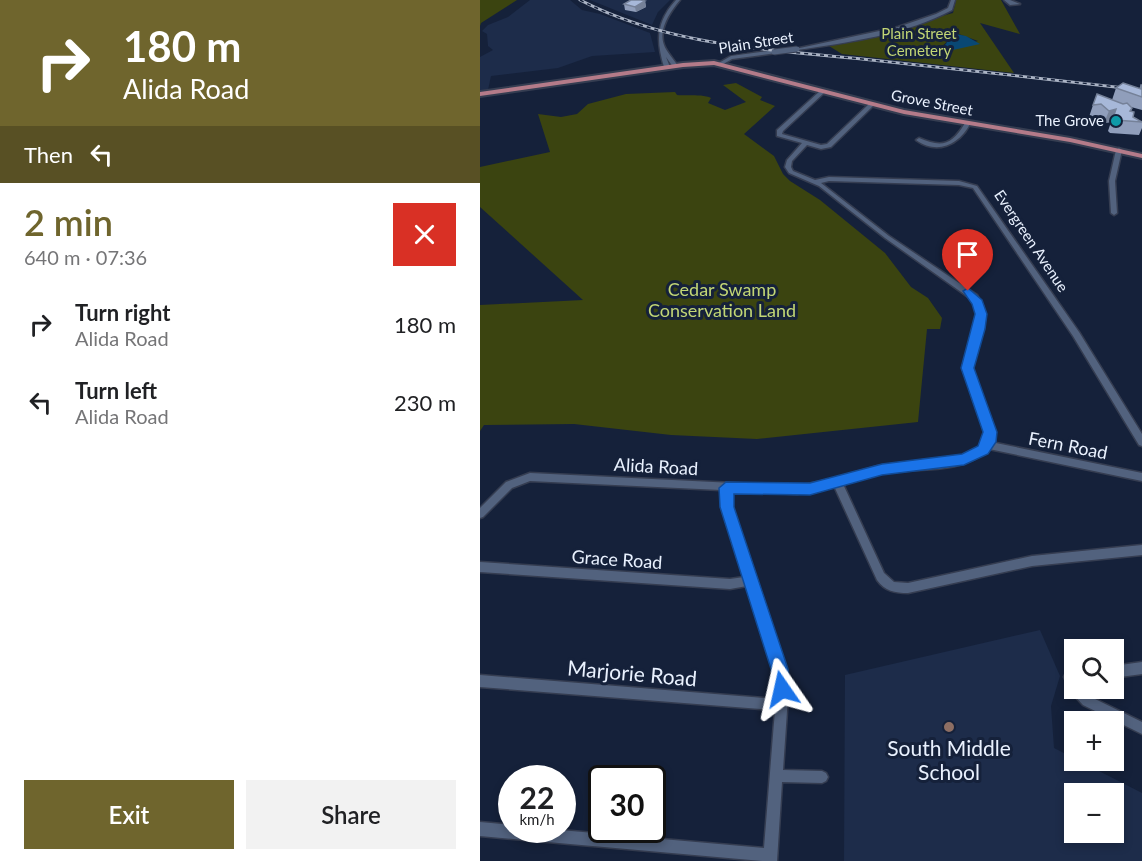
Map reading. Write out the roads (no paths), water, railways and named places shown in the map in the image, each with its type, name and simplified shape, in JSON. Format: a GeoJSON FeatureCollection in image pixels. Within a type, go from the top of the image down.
{"type":"FeatureCollection","features":[{"type":"Feature","properties":{"kind":"main road","name":"Plain Street"},"geometry":{"type":"LineString","coordinates":[[480,94],[675,66],[720,64]]}},
{"type":"Feature","properties":{"kind":"main road","name":"Grove Street"},"geometry":{"type":"LineString","coordinates":[[720,64],[870,105],[967,124],[1052,136],[1142,156]]}},
{"type":"Feature","properties":{"kind":"street"},"geometry":{"type":"LineString","coordinates":[[667,67],[660,34],[662,22],[678,0]]}},
{"type":"Feature","properties":{"kind":"street","name":"Plain Street"},"geometry":{"type":"LineString","coordinates":[[720,64],[731,58],[797,50],[860,37],[938,15],[950,9],[953,0]]}},
{"type":"Feature","properties":{"kind":"street"},"geometry":{"type":"LineString","coordinates":[[1006,0],[1012,5]]}},
{"type":"Feature","properties":{"kind":"street"},"geometry":{"type":"LineString","coordinates":[[664,49],[675,66]]}},
{"type":"Feature","properties":{"kind":"street"},"geometry":{"type":"LineString","coordinates":[[822,92],[779,131],[780,135],[820,147],[830,145],[870,105]]}},
{"type":"Feature","properties":{"kind":"street"},"geometry":{"type":"LineString","coordinates":[[919,140],[933,145],[952,143],[961,137],[967,124]]}},
{"type":"Feature","properties":{"kind":"street"},"geometry":{"type":"LineString","coordinates":[[806,143],[789,161],[788,167],[797,176],[816,182],[892,241],[974,297],[979,306],[981,318],[968,368],[989,428],[987,445]]}},
{"type":"Feature","properties":{"kind":"street"},"geometry":{"type":"LineString","coordinates":[[1114,213],[1112,184],[1119,150]]}},
{"type":"Feature","properties":{"kind":"street","name":"Evergreen Avenue"},"geometry":{"type":"LineString","coordinates":[[816,182],[829,179],[959,183],[975,187],[1076,334],[1142,442]]}},
{"type":"Feature","properties":{"kind":"street","name":"Fern Road"},"geometry":{"type":"LineString","coordinates":[[987,445],[1142,477]]}},
{"type":"Feature","properties":{"kind":"street","name":"Alida Road"},"geometry":{"type":"LineString","coordinates":[[480,514],[509,485],[530,477],[797,490],[837,483],[882,470],[964,459],[987,445]]}},
{"type":"Feature","properties":{"kind":"street"},"geometry":{"type":"LineString","coordinates":[[837,483],[878,572],[886,584],[894,588],[908,588],[1032,561],[1142,550]]}},
{"type":"Feature","properties":{"kind":"street"},"geometry":{"type":"LineString","coordinates":[[480,829],[770,858],[782,705],[780,669],[726,503],[726,488]]}},
{"type":"Feature","properties":{"kind":"street","name":"Grace Road"},"geometry":{"type":"LineString","coordinates":[[480,567],[730,584],[751,581]]}},
{"type":"Feature","properties":{"kind":"street"},"geometry":{"type":"LineString","coordinates":[[1124,670],[1142,668]]}},
{"type":"Feature","properties":{"kind":"street","name":"Marjorie Road"},"geometry":{"type":"LineString","coordinates":[[480,681],[782,705]]}},
{"type":"Feature","properties":{"kind":"street"},"geometry":{"type":"LineString","coordinates":[[1085,699],[1142,728]]}},
{"type":"Feature","properties":{"kind":"street"},"geometry":{"type":"LineString","coordinates":[[776,776],[822,777]]}},
{"type":"Feature","properties":{"kind":"railway"},"geometry":{"type":"LineString","coordinates":[[580,0],[648,27],[718,43],[1142,90]]}},
{"type":"Feature","properties":{"kind":"place","name":"The Grove"},"geometry":{"type":"Point","coordinates":[1116,121]}},
{"type":"Feature","properties":{"kind":"place","name":"South Middle School"},"geometry":{"type":"Point","coordinates":[949,727]}},
{"type":"Feature","properties":{"kind":"park label","name":"Plain Street Cemetery"},"geometry":{"type":"Point","coordinates":[919,42]}},
{"type":"Feature","properties":{"kind":"park label","name":"Cedar Swamp Conservation Land"},"geometry":{"type":"Point","coordinates":[722,300]}}]}
